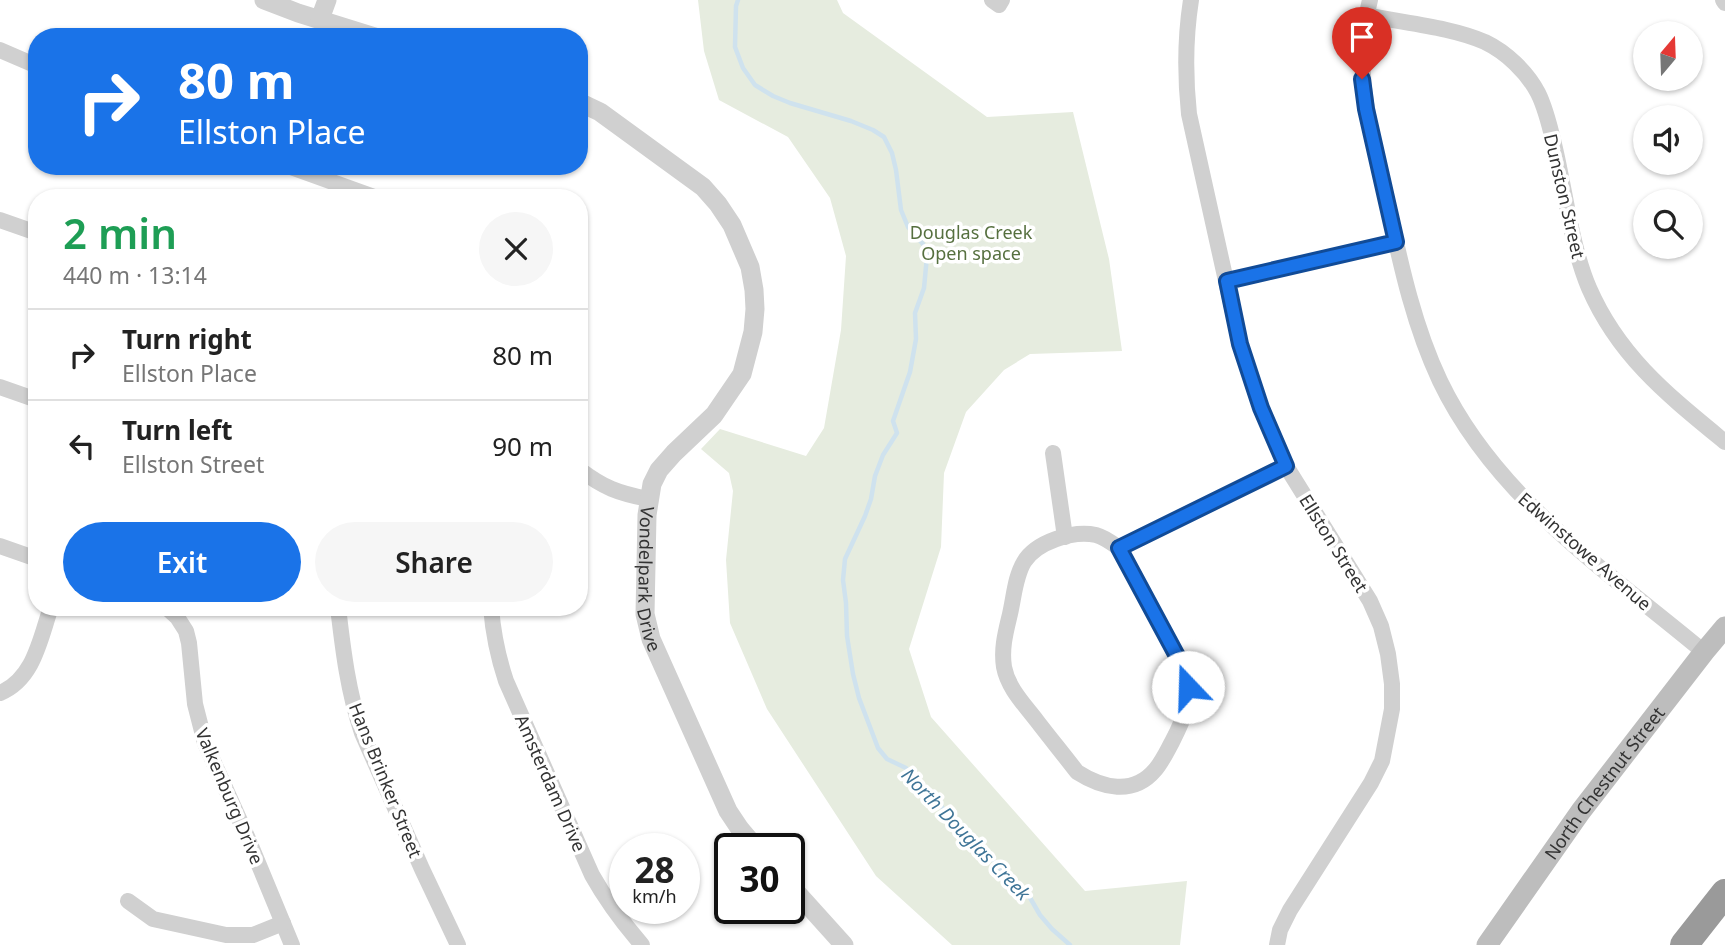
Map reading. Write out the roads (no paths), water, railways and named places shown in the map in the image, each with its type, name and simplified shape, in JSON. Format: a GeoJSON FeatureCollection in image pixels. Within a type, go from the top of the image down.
{"type":"FeatureCollection","features":[{"type":"Feature","properties":{"kind":"highway"},"geometry":{"type":"LineString","coordinates":[[1684,945],[1725,893]]}},
{"type":"Feature","properties":{"kind":"main road","name":"North Chestnut Street"},"geometry":{"type":"LineString","coordinates":[[1487,945],[1581,811],[1725,627]]}},
{"type":"Feature","properties":{"kind":"street"},"geometry":{"type":"LineString","coordinates":[[264,0],[348,28]]}},
{"type":"Feature","properties":{"kind":"street"},"geometry":{"type":"LineString","coordinates":[[320,19],[327,0]]}},
{"type":"Feature","properties":{"kind":"street","name":"Ellston Street"},"geometry":{"type":"LineString","coordinates":[[1191,0],[1186,50],[1189,114],[1240,344],[1261,408],[1286,466],[1370,601],[1381,626],[1392,684],[1392,709],[1382,761],[1371,783],[1290,910],[1280,930],[1277,945]]}},
{"type":"Feature","properties":{"kind":"street","name":"Edwinstowe Avenue"},"geometry":{"type":"LineString","coordinates":[[1368,8],[1362,47],[1365,99],[1396,242],[1423,340],[1440,381],[1462,421],[1494,466],[1532,508],[1704,652]]}},
{"type":"Feature","properties":{"kind":"street","name":"Dunston Street"},"geometry":{"type":"LineString","coordinates":[[1368,8],[1488,43],[1524,73],[1538,93],[1548,120],[1578,255],[1588,286],[1601,313],[1643,371],[1725,442]]}},
{"type":"Feature","properties":{"kind":"street"},"geometry":{"type":"LineString","coordinates":[[0,50],[28,62]]}},
{"type":"Feature","properties":{"kind":"street","name":"Vondelpark Drive"},"geometry":{"type":"LineString","coordinates":[[588,106],[600,112],[703,187],[732,225],[752,278],[755,309],[753,332],[742,374],[715,415],[674,453],[659,470],[652,484],[647,515],[645,614],[651,639],[733,820],[744,833]]}},
{"type":"Feature","properties":{"kind":"street"},"geometry":{"type":"LineString","coordinates":[[313,175],[351,189]]}},
{"type":"Feature","properties":{"kind":"street"},"geometry":{"type":"LineString","coordinates":[[0,220],[28,230]]}},
{"type":"Feature","properties":{"kind":"street"},"geometry":{"type":"LineString","coordinates":[[1227,281],[1396,242]]}},
{"type":"Feature","properties":{"kind":"street"},"geometry":{"type":"LineString","coordinates":[[0,387],[28,397]]}},
{"type":"Feature","properties":{"kind":"street"},"geometry":{"type":"LineString","coordinates":[[1053,453],[1065,537]]}},
{"type":"Feature","properties":{"kind":"street"},"geometry":{"type":"LineString","coordinates":[[1119,548],[1286,466]]}},
{"type":"Feature","properties":{"kind":"street"},"geometry":{"type":"LineString","coordinates":[[588,476],[605,488],[648,499]]}},
{"type":"Feature","properties":{"kind":"street"},"geometry":{"type":"LineString","coordinates":[[1097,535],[1119,548],[1184,669],[1188,687],[1187,706],[1165,755],[1155,771],[1140,782],[1123,787],[1107,786],[1077,772],[1011,687],[1004,668],[1002,649],[1019,572],[1034,550],[1065,537],[1097,535]]}},
{"type":"Feature","properties":{"kind":"street"},"geometry":{"type":"LineString","coordinates":[[0,546],[28,556]]}},
{"type":"Feature","properties":{"kind":"street"},"geometry":{"type":"LineString","coordinates":[[0,693],[22,678],[31,664],[48,616]]}},
{"type":"Feature","properties":{"kind":"street","name":"Valkenburg Drive"},"geometry":{"type":"LineString","coordinates":[[176,616],[186,631],[189,643],[195,704],[205,743],[292,945]]}},
{"type":"Feature","properties":{"kind":"street","name":"Hans Brinker Street"},"geometry":{"type":"LineString","coordinates":[[339,616],[344,662],[356,715],[458,945]]}},
{"type":"Feature","properties":{"kind":"street","name":"Amsterdam Drive"},"geometry":{"type":"LineString","coordinates":[[493,616],[496,645],[506,681],[576,838],[602,893],[642,945]]}},
{"type":"Feature","properties":{"kind":"street"},"geometry":{"type":"LineString","coordinates":[[128,901],[153,919],[226,935],[253,934],[283,923]]}},
{"type":"Feature","properties":{"kind":"street"},"geometry":{"type":"LineString","coordinates":[[805,901],[845,945]]}},
{"type":"Feature","properties":{"kind":"waterway","name":"North Douglas Creek"},"geometry":{"type":"LineString","coordinates":[[738,0],[735,47],[743,68],[755,85],[790,103],[851,121],[884,137],[896,170],[901,210],[908,227],[923,244],[927,256],[924,288],[915,313],[916,339],[910,372],[893,421],[897,433],[883,455],[865,516],[845,559],[843,580],[847,636],[859,698],[878,748],[887,759],[906,768],[918,780],[976,846],[1029,896],[1040,915],[1070,945]]}},
{"type":"Feature","properties":{"kind":"park label","name":"Douglas Creek Open space"},"geometry":{"type":"Point","coordinates":[971,242]}}]}
